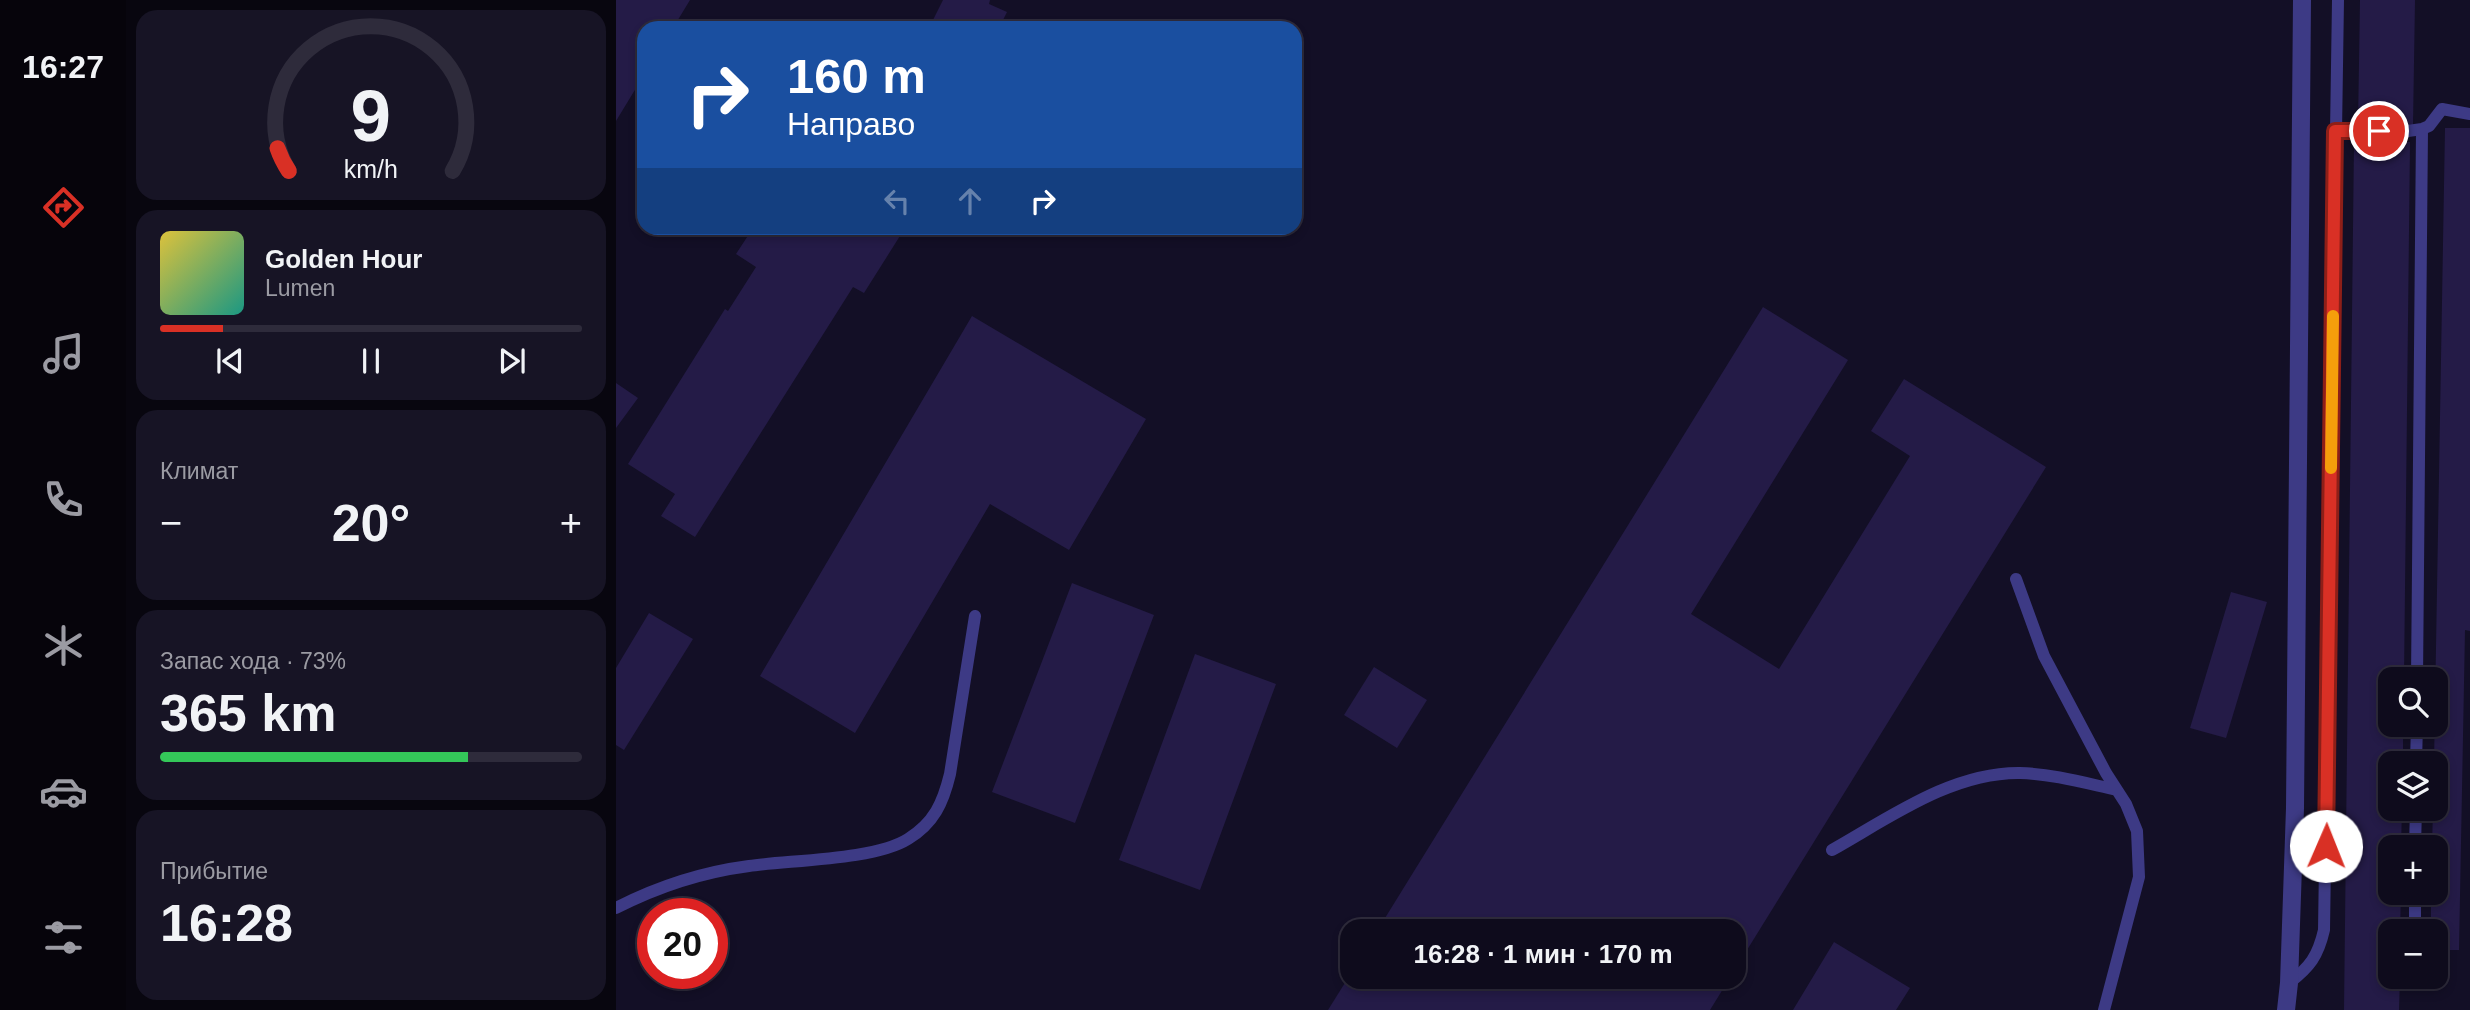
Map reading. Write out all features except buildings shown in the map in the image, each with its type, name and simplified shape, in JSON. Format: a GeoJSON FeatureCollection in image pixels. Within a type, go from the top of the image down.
{"type":"FeatureCollection","features":[{"type":"Feature","properties":{"kind":"street"},"geometry":{"type":"LineString","coordinates":[[2286,1010],[2295,808],[2302,0]]}},
{"type":"Feature","properties":{"kind":"lane"},"geometry":{"type":"LineString","coordinates":[[2289,983],[2307,969],[2315,956],[2323,930],[2338,0]]}},
{"type":"Feature","properties":{"kind":"lane"},"geometry":{"type":"LineString","coordinates":[[2335,131],[2402,132],[2429,126],[2442,109],[2470,114]]}},
{"type":"Feature","properties":{"kind":"lane"},"geometry":{"type":"LineString","coordinates":[[2417,667],[2422,129]]}},
{"type":"Feature","properties":{"kind":"lane"},"geometry":{"type":"LineString","coordinates":[[2016,579],[2044,656],[2126,804],[2137,831],[2139,877],[2104,1010]]}},
{"type":"Feature","properties":{"kind":"lane"},"geometry":{"type":"LineString","coordinates":[[616,908],[669,885],[705,875],[745,866],[849,856],[887,847],[905,841],[929,824],[944,798],[950,774],[975,616]]}},
{"type":"Feature","properties":{"kind":"lane"},"geometry":{"type":"LineString","coordinates":[[1832,850],[1910,806],[1983,776],[2021,773],[2068,779],[2117,790]]}},
{"type":"Feature","properties":{"kind":"slow traffic"},"geometry":{"type":"LineString","coordinates":[[2331,468],[2333,316]]}},
{"type":"Feature","properties":{"kind":"route"},"geometry":{"type":"LineString","coordinates":[[2326,846],[2335,131],[2379,131]]}}]}
